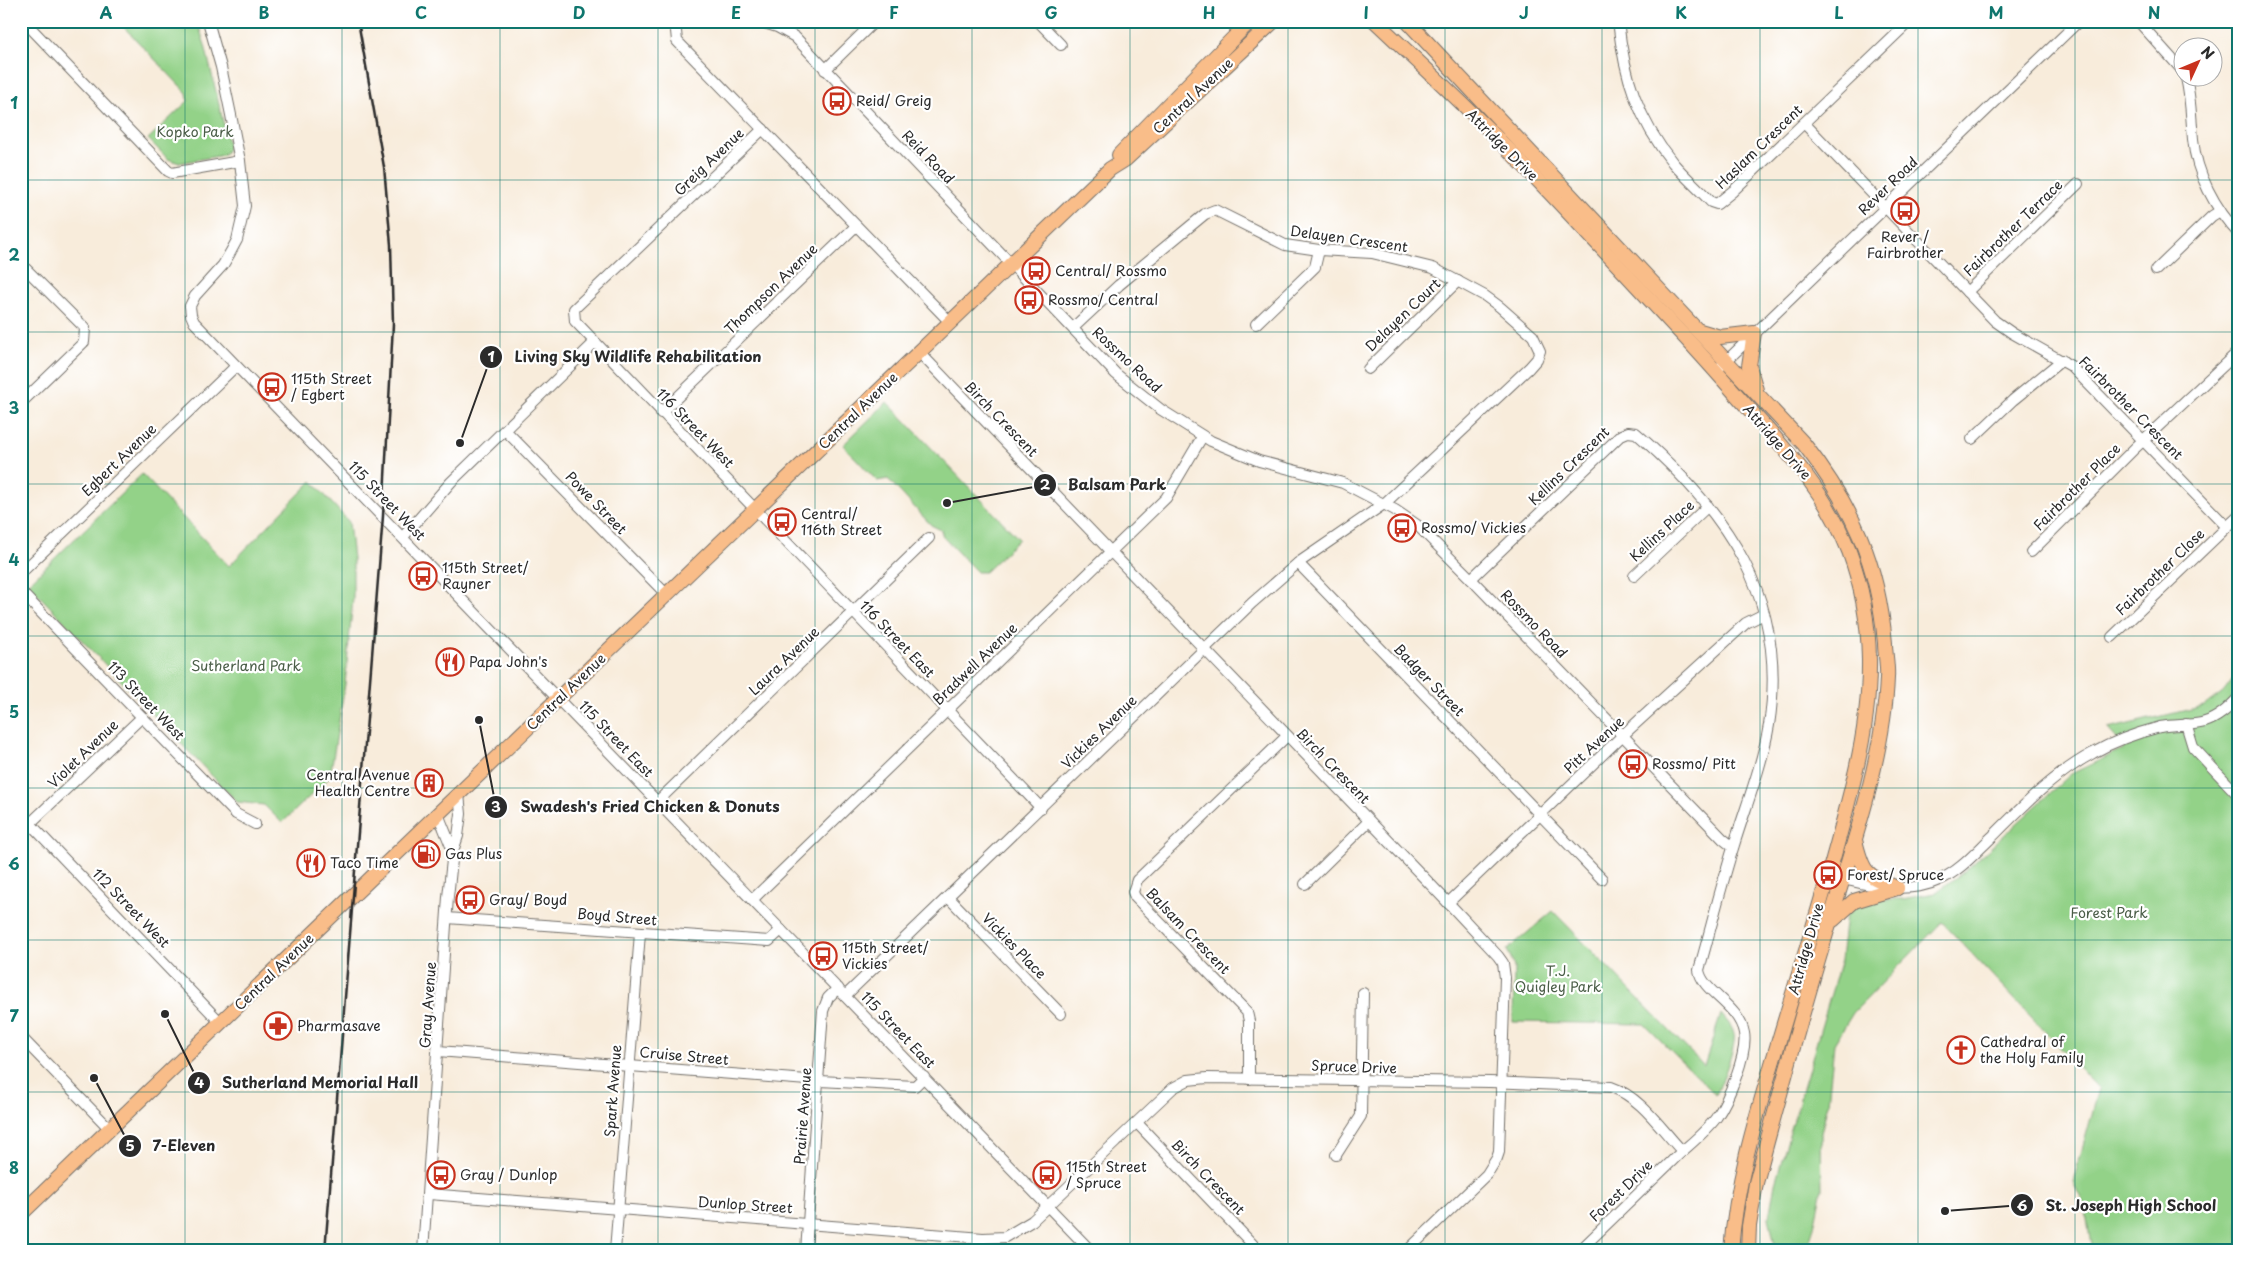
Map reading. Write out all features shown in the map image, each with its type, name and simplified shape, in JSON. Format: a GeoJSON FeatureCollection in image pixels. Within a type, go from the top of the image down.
{"type":"FeatureCollection","features":[{"type":"Feature","properties":{"kind":"main road","name":"Central Avenue"},"geometry":{"type":"LineString","coordinates":[[1110,169],[1121,152],[1250,21]]}},
{"type":"Feature","properties":{"kind":"main road","name":"Central Avenue"},"geometry":{"type":"LineString","coordinates":[[21,1214],[1110,169],[1133,153],[1274,21]]}},
{"type":"Feature","properties":{"kind":"main road","name":"Attridge Drive"},"geometry":{"type":"LineString","coordinates":[[1375,21],[1499,140],[1795,458],[1816,487],[1837,524],[1848,550],[1864,603],[1870,652],[1866,724],[1856,772],[1828,875],[1762,1096],[1744,1164],[1734,1215],[1731,1251]]}},
{"type":"Feature","properties":{"kind":"main road","name":"Attridge Drive"},"geometry":{"type":"LineString","coordinates":[[1407,21],[1804,444],[1826,473],[1848,508],[1867,553],[1876,582],[1882,615],[1887,677],[1880,741],[1843,879],[1756,1183],[1749,1226],[1748,1251]]}},
{"type":"Feature","properties":{"kind":"main road"},"geometry":{"type":"LineString","coordinates":[[1699,331],[1720,337],[1754,333],[1749,366],[1759,395]]}},
{"type":"Feature","properties":{"kind":"main road"},"geometry":{"type":"LineString","coordinates":[[1854,839],[1861,864],[1866,872],[1876,879],[1897,888]]}},
{"type":"Feature","properties":{"kind":"main road"},"geometry":{"type":"LineString","coordinates":[[1829,925],[1844,908],[1854,901],[1897,888]]}},
{"type":"Feature","properties":{"kind":"street"},"geometry":{"type":"LineString","coordinates":[[24,21],[172,173],[240,161],[221,67],[208,21]]}},
{"type":"Feature","properties":{"kind":"street"},"geometry":{"type":"LineString","coordinates":[[675,21],[677,40],[763,129]]}},
{"type":"Feature","properties":{"kind":"street","name":"Reid Road"},"geometry":{"type":"LineString","coordinates":[[758,21],[776,26],[795,37],[1011,264]]}},
{"type":"Feature","properties":{"kind":"street"},"geometry":{"type":"LineString","coordinates":[[825,70],[874,21]]}},
{"type":"Feature","properties":{"kind":"street"},"geometry":{"type":"LineString","coordinates":[[1038,21],[1060,45]]}},
{"type":"Feature","properties":{"kind":"street","name":"Haslam Crescent"},"geometry":{"type":"LineString","coordinates":[[1618,21],[1622,56],[1631,89],[1639,109],[1655,137],[1674,164],[1711,202],[1717,204],[1910,21]]}},
{"type":"Feature","properties":{"kind":"street","name":"Rever Road"},"geometry":{"type":"LineString","coordinates":[[1716,371],[2079,21]]}},
{"type":"Feature","properties":{"kind":"street"},"geometry":{"type":"LineString","coordinates":[[2138,21],[2172,59]]}},
{"type":"Feature","properties":{"kind":"street"},"geometry":{"type":"LineString","coordinates":[[2189,88],[2194,150],[2203,177],[2220,211],[2239,234]]}},
{"type":"Feature","properties":{"kind":"street","name":"Fairbrother Crescent"},"geometry":{"type":"LineString","coordinates":[[1804,123],[1996,321],[2012,333],[2062,360],[2076,371],[2227,527]]}},
{"type":"Feature","properties":{"kind":"street","name":"Greig Avenue"},"geometry":{"type":"LineString","coordinates":[[594,343],[575,321],[574,310],[763,129],[950,322]]}},
{"type":"Feature","properties":{"kind":"street","name":"115 Street West"},"geometry":{"type":"LineString","coordinates":[[240,161],[245,206],[242,222],[236,240],[223,265],[195,296],[190,306],[190,315],[194,322],[558,700]]}},
{"type":"Feature","properties":{"kind":"street","name":"Fairbrother Terrace"},"geometry":{"type":"LineString","coordinates":[[1967,292],[2078,184]]}},
{"type":"Feature","properties":{"kind":"street","name":"Delayen Crescent"},"geometry":{"type":"LineString","coordinates":[[1073,328],[1120,285],[1205,214],[1215,210],[1285,245],[1394,257],[1433,268],[1485,296],[1522,326],[1538,344],[1539,355],[1529,368],[1384,504]]}},
{"type":"Feature","properties":{"kind":"street"},"geometry":{"type":"LineString","coordinates":[[2156,270],[2212,216],[2220,211]]}},
{"type":"Feature","properties":{"kind":"street","name":"Thompson Avenue"},"geometry":{"type":"LineString","coordinates":[[662,413],[856,226]]}},
{"type":"Feature","properties":{"kind":"street"},"geometry":{"type":"LineString","coordinates":[[1256,324],[1315,267],[1319,250]]}},
{"type":"Feature","properties":{"kind":"street"},"geometry":{"type":"LineString","coordinates":[[21,264],[84,328],[84,342],[21,402]]}},
{"type":"Feature","properties":{"kind":"street","name":"Rossmo Road"},"geometry":{"type":"LineString","coordinates":[[1011,264],[1129,386],[1202,437],[1259,461],[1343,483],[1384,504],[1417,525],[1471,578],[1723,839],[1733,847]]}},
{"type":"Feature","properties":{"kind":"street","name":"Delayen Court"},"geometry":{"type":"LineString","coordinates":[[1368,369],[1458,281]]}},
{"type":"Feature","properties":{"kind":"street"},"geometry":{"type":"LineString","coordinates":[[403,537],[451,482],[506,431],[594,343]]}},
{"type":"Feature","properties":{"kind":"street","name":"116 Street West"},"geometry":{"type":"LineString","coordinates":[[594,343],[756,510]]}},
{"type":"Feature","properties":{"kind":"street","name":"Fairbrother Place"},"geometry":{"type":"LineString","coordinates":[[2031,552],[2239,351]]}},
{"type":"Feature","properties":{"kind":"street","name":"Birch Crescent"},"geometry":{"type":"LineString","coordinates":[[919,352],[1286,737],[1448,903],[1498,956],[1503,964],[1505,978],[1499,1152],[1487,1174],[1407,1251]]}},
{"type":"Feature","properties":{"kind":"street"},"geometry":{"type":"LineString","coordinates":[[1972,439],[2013,400],[2062,360]]}},
{"type":"Feature","properties":{"kind":"street","name":"Egbert Avenue"},"geometry":{"type":"LineString","coordinates":[[21,573],[236,366]]}},
{"type":"Feature","properties":{"kind":"street","name":"Powe Street"},"geometry":{"type":"LineString","coordinates":[[506,431],[667,596]]}},
{"type":"Feature","properties":{"kind":"street","name":"Kellins Crescent"},"geometry":{"type":"LineString","coordinates":[[1471,578],[1621,435],[1628,432],[1636,433],[1685,480],[1708,506],[1740,550],[1752,576],[1764,614],[1771,657],[1771,706],[1766,742],[1733,847]]}},
{"type":"Feature","properties":{"kind":"street","name":"Bradwell Avenue"},"geometry":{"type":"LineString","coordinates":[[752,900],[1166,498],[1202,437]]}},
{"type":"Feature","properties":{"kind":"street","name":"Vickies Avenue"},"geometry":{"type":"LineString","coordinates":[[842,992],[948,897],[1203,650],[1298,563],[1384,504]]}},
{"type":"Feature","properties":{"kind":"street","name":"Kellins Place"},"geometry":{"type":"LineString","coordinates":[[1634,576],[1708,506]]}},
{"type":"Feature","properties":{"kind":"street","name":"116 Street East"},"geometry":{"type":"LineString","coordinates":[[756,510],[852,613],[1040,808]]}},
{"type":"Feature","properties":{"kind":"street"},"geometry":{"type":"LineString","coordinates":[[2227,527],[2239,516]]}},
{"type":"Feature","properties":{"kind":"street","name":"Fairbrother Close"},"geometry":{"type":"LineString","coordinates":[[2112,637],[2227,527]]}},
{"type":"Feature","properties":{"kind":"street","name":"Laura Avenue"},"geometry":{"type":"LineString","coordinates":[[657,802],[929,538]]}},
{"type":"Feature","properties":{"kind":"street","name":"Badger Street"},"geometry":{"type":"LineString","coordinates":[[1298,563],[1602,879]]}},
{"type":"Feature","properties":{"kind":"street","name":"113 Street West"},"geometry":{"type":"LineString","coordinates":[[21,592],[236,814],[255,824]]}},
{"type":"Feature","properties":{"kind":"street","name":"Pitt Avenue"},"geometry":{"type":"LineString","coordinates":[[1448,903],[1622,736],[1746,623],[1764,614]]}},
{"type":"Feature","properties":{"kind":"street"},"geometry":{"type":"LineString","coordinates":[[1828,875],[1897,888],[1918,887],[1940,880],[1969,859],[2048,783],[2093,753],[2130,736],[2161,727],[2205,722],[2229,708],[2239,697]]}},
{"type":"Feature","properties":{"kind":"street","name":"115 Street East"},"geometry":{"type":"LineString","coordinates":[[558,700],[1091,1251]]}},
{"type":"Feature","properties":{"kind":"street","name":"Violet Avenue"},"geometry":{"type":"LineString","coordinates":[[21,832],[142,717]]}},
{"type":"Feature","properties":{"kind":"street"},"geometry":{"type":"LineString","coordinates":[[2186,724],[2193,747],[2239,796]]}},
{"type":"Feature","properties":{"kind":"street","name":"Balsam Crescent"},"geometry":{"type":"LineString","coordinates":[[1249,1078],[1249,1021],[1247,1012],[1135,897],[1133,892],[1137,880],[1286,737]]}},
{"type":"Feature","properties":{"kind":"street","name":"Gray Avenue"},"geometry":{"type":"LineString","coordinates":[[423,1251],[429,1194],[447,918],[453,851],[458,836],[461,814],[459,794]]}},
{"type":"Feature","properties":{"kind":"street","name":"112 Street West"},"geometry":{"type":"LineString","coordinates":[[21,814],[221,1023]]}},
{"type":"Feature","properties":{"kind":"street","name":"Gray Avenue"},"geometry":{"type":"LineString","coordinates":[[438,814],[453,851]]}},
{"type":"Feature","properties":{"kind":"street"},"geometry":{"type":"LineString","coordinates":[[1305,884],[1368,822]]}},
{"type":"Feature","properties":{"kind":"street"},"geometry":{"type":"LineString","coordinates":[[1682,1151],[1710,1125],[1723,1106],[1744,1047],[1744,1032],[1738,1016],[1702,981],[1699,970],[1733,847]]}},
{"type":"Feature","properties":{"kind":"street","name":"Vickies Place"},"geometry":{"type":"LineString","coordinates":[[948,897],[1061,1014]]}},
{"type":"Feature","properties":{"kind":"street","name":"Boyd Street"},"geometry":{"type":"LineString","coordinates":[[447,918],[769,941],[781,930]]}},
{"type":"Feature","properties":{"kind":"street","name":"Spark Avenue"},"geometry":{"type":"LineString","coordinates":[[614,1251],[619,1209],[628,1065],[640,933]]}},
{"type":"Feature","properties":{"kind":"street","name":"Prairie Avenue"},"geometry":{"type":"LineString","coordinates":[[806,1251],[820,1081],[823,1011],[828,998],[842,992]]}},
{"type":"Feature","properties":{"kind":"street"},"geometry":{"type":"LineString","coordinates":[[1336,1155],[1361,1116],[1363,993]]}},
{"type":"Feature","properties":{"kind":"street"},"geometry":{"type":"LineString","coordinates":[[21,1036],[110,1129]]}},
{"type":"Feature","properties":{"kind":"street","name":"Cruise Street"},"geometry":{"type":"LineString","coordinates":[[438,1051],[820,1081],[915,1086],[924,1077]]}},
{"type":"Feature","properties":{"kind":"street","name":"Spruce Drive"},"geometry":{"type":"LineString","coordinates":[[1048,1206],[1173,1088],[1188,1080],[1249,1078],[1611,1087],[1622,1090],[1638,1103],[1682,1151]]}},
{"type":"Feature","properties":{"kind":"street","name":"Birch Crescent"},"geometry":{"type":"LineString","coordinates":[[1137,1122],[1259,1251]]}},
{"type":"Feature","properties":{"kind":"street","name":"Forest Drive"},"geometry":{"type":"LineString","coordinates":[[1579,1251],[1682,1151]]}},
{"type":"Feature","properties":{"kind":"street","name":"Dunlop Street"},"geometry":{"type":"LineString","coordinates":[[429,1194],[983,1238],[1005,1237],[1032,1221],[1048,1206]]}},
{"type":"Feature","properties":{"kind":"street"},"geometry":{"type":"LineString","coordinates":[[970,1251],[983,1238]]}},
{"type":"Feature","properties":{"kind":"green space","name":"Kopko Park"},"geometry":{"type":"Polygon","coordinates":[[[118,21],[197,21],[205,45],[229,147],[224,155],[179,163],[168,159],[148,139],[188,101],[187,93],[118,21]]]}},
{"type":"Feature","properties":{"kind":"green space"},"geometry":{"type":"Polygon","coordinates":[[[887,402],[1019,539],[985,572],[977,572],[943,537],[941,530],[931,525],[888,479],[877,481],[843,445],[887,402]]]}},
{"type":"Feature","properties":{"kind":"green space","name":"Sutherland Park"},"geometry":{"type":"Polygon","coordinates":[[[142,474],[229,566],[312,481],[349,522],[353,559],[353,598],[345,684],[330,777],[282,823],[264,805],[237,802],[28,584],[142,474]]]}},
{"type":"Feature","properties":{"kind":"green space","name":"Forest Park"},"geometry":{"type":"Polygon","coordinates":[[[2239,671],[2239,1251],[2092,1251],[2085,1207],[2073,1182],[2099,1089],[1942,922],[1853,1013],[1834,1044],[1828,1103],[1821,1133],[1822,1189],[1814,1227],[1806,1251],[1776,1251],[1769,1217],[1775,1183],[1841,960],[1846,914],[1872,899],[1902,899],[1935,893],[1966,870],[2071,774],[2125,748],[2108,729],[2204,706],[2223,692],[2239,671]]]}},
{"type":"Feature","properties":{"kind":"green space","name":"T.J. Quigley Park"},"geometry":{"type":"Polygon","coordinates":[[[1553,911],[1704,1066],[1721,1014],[1729,1023],[1734,1034],[1733,1047],[1716,1095],[1644,1024],[1513,1022],[1514,968],[1507,950],[1553,911]]]}},
{"type":"Feature","properties":{"kind":"railway"},"geometry":{"type":"LineString","coordinates":[[325,1251],[383,516],[393,324],[391,245],[384,167],[358,21]]}},
{"type":"Feature","properties":{"kind":"place","name":"Reid/ Greig"},"geometry":{"type":"Point","coordinates":[837,101]}},
{"type":"Feature","properties":{"kind":"place","name":"Rever / Fairbrother"},"geometry":{"type":"Point","coordinates":[1905,211]}},
{"type":"Feature","properties":{"kind":"place","name":"Central/ Rossmo"},"geometry":{"type":"Point","coordinates":[1036,271]}},
{"type":"Feature","properties":{"kind":"place","name":"Rossmo/ Central"},"geometry":{"type":"Point","coordinates":[1029,300]}},
{"type":"Feature","properties":{"kind":"place","name":"115th Street / Egbert"},"geometry":{"type":"Point","coordinates":[272,387]}},
{"type":"Feature","properties":{"kind":"place","name":"Living Sky Wildlife Rehabilitation"},"geometry":{"type":"Point","coordinates":[460,443]}},
{"type":"Feature","properties":{"kind":"place","name":"Balsam Park"},"geometry":{"type":"Point","coordinates":[947,503]}},
{"type":"Feature","properties":{"kind":"place","name":"Central/ 116th Street"},"geometry":{"type":"Point","coordinates":[782,522]}},
{"type":"Feature","properties":{"kind":"place","name":"Rossmo/ Vickies"},"geometry":{"type":"Point","coordinates":[1402,528]}},
{"type":"Feature","properties":{"kind":"place","name":"115th Street/ Rayner"},"geometry":{"type":"Point","coordinates":[423,576]}},
{"type":"Feature","properties":{"kind":"place","name":"Papa John's"},"geometry":{"type":"Point","coordinates":[450,662]}},
{"type":"Feature","properties":{"kind":"place","name":"Swadesh's Fried Chicken & Donuts"},"geometry":{"type":"Point","coordinates":[479,720]}},
{"type":"Feature","properties":{"kind":"place","name":"Rossmo/ Pitt"},"geometry":{"type":"Point","coordinates":[1633,764]}},
{"type":"Feature","properties":{"kind":"place","name":"Central Avenue Health Centre"},"geometry":{"type":"Point","coordinates":[429,783]}},
{"type":"Feature","properties":{"kind":"place","name":"Gas Plus"},"geometry":{"type":"Point","coordinates":[426,854]}},
{"type":"Feature","properties":{"kind":"place","name":"Taco Time"},"geometry":{"type":"Point","coordinates":[311,863]}},
{"type":"Feature","properties":{"kind":"place","name":"Forest/ Spruce"},"geometry":{"type":"Point","coordinates":[1828,875]}},
{"type":"Feature","properties":{"kind":"place","name":"Gray/ Boyd"},"geometry":{"type":"Point","coordinates":[470,900]}},
{"type":"Feature","properties":{"kind":"place","name":"115th Street/ Vickies"},"geometry":{"type":"Point","coordinates":[823,956]}},
{"type":"Feature","properties":{"kind":"place","name":"Sutherland Memorial Hall"},"geometry":{"type":"Point","coordinates":[165,1014]}},
{"type":"Feature","properties":{"kind":"place","name":"Pharmasave"},"geometry":{"type":"Point","coordinates":[278,1026]}},
{"type":"Feature","properties":{"kind":"place","name":"Cathedral of the Holy Family"},"geometry":{"type":"Point","coordinates":[1961,1050]}},
{"type":"Feature","properties":{"kind":"place","name":"7-Eleven"},"geometry":{"type":"Point","coordinates":[94,1078]}},
{"type":"Feature","properties":{"kind":"place","name":"Gray / Dunlop"},"geometry":{"type":"Point","coordinates":[441,1175]}},
{"type":"Feature","properties":{"kind":"place","name":"115th Street / Spruce"},"geometry":{"type":"Point","coordinates":[1047,1175]}},
{"type":"Feature","properties":{"kind":"place","name":"St. Joseph High School"},"geometry":{"type":"Point","coordinates":[1945,1211]}}]}
